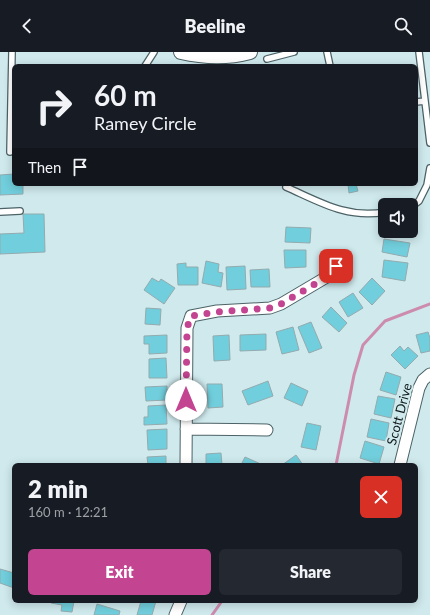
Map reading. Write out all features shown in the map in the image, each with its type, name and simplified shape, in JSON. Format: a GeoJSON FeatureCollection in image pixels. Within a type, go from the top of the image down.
{"type":"FeatureCollection","features":[{"type":"Feature","properties":{"kind":"street"},"geometry":{"type":"LineString","coordinates":[[181,52],[198,56],[231,56],[250,52]]}},
{"type":"Feature","properties":{"kind":"street"},"geometry":{"type":"LineString","coordinates":[[186,463],[187,328],[191,316],[216,312],[270,308],[281,304],[325,278],[336,266]]}},
{"type":"Feature","properties":{"kind":"street","name":"Scott Drive"},"geometry":{"type":"LineString","coordinates":[[400,463],[419,388],[423,380],[430,374]]}},
{"type":"Feature","properties":{"kind":"street"},"geometry":{"type":"LineString","coordinates":[[186,429],[267,430]]}},
{"type":"Feature","properties":{"kind":"street"},"geometry":{"type":"LineString","coordinates":[[175,615],[180,603]]}},
{"type":"Feature","properties":{"kind":"lane"},"geometry":{"type":"LineString","coordinates":[[10,152],[12,52]]}},
{"type":"Feature","properties":{"kind":"lane"},"geometry":{"type":"LineString","coordinates":[[147,64],[154,52]]}},
{"type":"Feature","properties":{"kind":"lane"},"geometry":{"type":"LineString","coordinates":[[267,59],[294,52]]}},
{"type":"Feature","properties":{"kind":"lane"},"geometry":{"type":"LineString","coordinates":[[327,52],[330,64]]}},
{"type":"Feature","properties":{"kind":"lane"},"geometry":{"type":"LineString","coordinates":[[418,52],[430,143]]}},
{"type":"Feature","properties":{"kind":"lane"},"geometry":{"type":"LineString","coordinates":[[418,102],[425,101]]}},
{"type":"Feature","properties":{"kind":"lane"},"geometry":{"type":"LineString","coordinates":[[418,202],[427,185],[430,168]]}},
{"type":"Feature","properties":{"kind":"lane"},"geometry":{"type":"LineString","coordinates":[[286,187],[351,213],[378,213]]}},
{"type":"Feature","properties":{"kind":"lane"},"geometry":{"type":"LineString","coordinates":[[0,212],[20,211]]}},
{"type":"Feature","properties":{"kind":"building"},"geometry":{"type":"Polygon","coordinates":[[[12,174],[12,186],[23,186],[23,194],[0,195],[0,175],[12,174]]]}},
{"type":"Feature","properties":{"kind":"building"},"geometry":{"type":"Polygon","coordinates":[[[348,186],[357,186],[358,191],[349,193],[348,186]]]}},
{"type":"Feature","properties":{"kind":"building"},"geometry":{"type":"Polygon","coordinates":[[[23,214],[44,214],[45,252],[0,254],[0,234],[24,233],[23,214]]]}},
{"type":"Feature","properties":{"kind":"building"},"geometry":{"type":"Polygon","coordinates":[[[286,227],[311,228],[310,243],[285,242],[286,227]]]}},
{"type":"Feature","properties":{"kind":"building"},"geometry":{"type":"Polygon","coordinates":[[[384,239],[410,243],[407,257],[382,252],[384,239]]]}},
{"type":"Feature","properties":{"kind":"building"},"geometry":{"type":"Polygon","coordinates":[[[284,250],[306,250],[306,267],[285,268],[284,250]]]}},
{"type":"Feature","properties":{"kind":"building"},"geometry":{"type":"Polygon","coordinates":[[[384,260],[408,263],[405,281],[382,277],[384,260]]]}},
{"type":"Feature","properties":{"kind":"building"},"geometry":{"type":"Polygon","coordinates":[[[206,261],[219,264],[218,272],[223,273],[221,287],[202,283],[206,261]]]}},
{"type":"Feature","properties":{"kind":"building"},"geometry":{"type":"Polygon","coordinates":[[[186,263],[186,267],[198,267],[198,285],[178,285],[177,264],[186,263]]]}},
{"type":"Feature","properties":{"kind":"building"},"geometry":{"type":"Polygon","coordinates":[[[245,266],[246,289],[227,290],[226,267],[245,266]]]}},
{"type":"Feature","properties":{"kind":"building"},"geometry":{"type":"Polygon","coordinates":[[[269,269],[270,287],[251,287],[250,270],[269,269]]]}},
{"type":"Feature","properties":{"kind":"building"},"geometry":{"type":"Polygon","coordinates":[[[152,278],[159,282],[161,279],[175,288],[164,304],[144,290],[152,278]]]}},
{"type":"Feature","properties":{"kind":"building"},"geometry":{"type":"Polygon","coordinates":[[[372,278],[385,291],[372,305],[359,292],[372,278]]]}},
{"type":"Feature","properties":{"kind":"building"},"geometry":{"type":"Polygon","coordinates":[[[353,293],[363,308],[348,317],[339,302],[353,293]]]}},
{"type":"Feature","properties":{"kind":"building"},"geometry":{"type":"Polygon","coordinates":[[[331,307],[347,323],[339,332],[322,317],[331,307]]]}},
{"type":"Feature","properties":{"kind":"building"},"geometry":{"type":"Polygon","coordinates":[[[146,308],[161,309],[160,325],[145,324],[146,308]]]}},
{"type":"Feature","properties":{"kind":"building"},"geometry":{"type":"Polygon","coordinates":[[[311,322],[322,348],[309,353],[298,327],[311,322]]]}},
{"type":"Feature","properties":{"kind":"building"},"geometry":{"type":"Polygon","coordinates":[[[293,327],[299,350],[282,354],[276,332],[293,327]]]}},
{"type":"Feature","properties":{"kind":"building"},"geometry":{"type":"Polygon","coordinates":[[[428,332],[430,338],[430,351],[421,353],[416,335],[428,332]]]}},
{"type":"Feature","properties":{"kind":"building"},"geometry":{"type":"Polygon","coordinates":[[[266,334],[266,350],[240,351],[240,335],[266,334]]]}},
{"type":"Feature","properties":{"kind":"building"},"geometry":{"type":"Polygon","coordinates":[[[167,335],[167,353],[149,354],[149,344],[144,344],[144,336],[167,335]]]}},
{"type":"Feature","properties":{"kind":"building"},"geometry":{"type":"Polygon","coordinates":[[[229,335],[230,360],[214,361],[213,336],[229,335]]]}},
{"type":"Feature","properties":{"kind":"building"},"geometry":{"type":"Polygon","coordinates":[[[400,346],[404,351],[408,347],[418,356],[405,369],[391,355],[400,346]]]}},
{"type":"Feature","properties":{"kind":"building"},"geometry":{"type":"Polygon","coordinates":[[[166,358],[167,378],[149,378],[149,359],[166,358]]]}},
{"type":"Feature","properties":{"kind":"building"},"geometry":{"type":"Polygon","coordinates":[[[386,372],[401,377],[396,395],[380,390],[386,372]]]}},
{"type":"Feature","properties":{"kind":"building"},"geometry":{"type":"Polygon","coordinates":[[[268,381],[273,396],[248,405],[242,391],[268,381]]]}},
{"type":"Feature","properties":{"kind":"building"},"geometry":{"type":"Polygon","coordinates":[[[291,383],[308,391],[302,406],[284,398],[291,383]]]}},
{"type":"Feature","properties":{"kind":"building"},"geometry":{"type":"Polygon","coordinates":[[[207,384],[222,384],[223,407],[208,408],[207,384]]]}},
{"type":"Feature","properties":{"kind":"building"},"geometry":{"type":"Polygon","coordinates":[[[167,386],[167,400],[146,401],[145,387],[167,386]]]}},
{"type":"Feature","properties":{"kind":"building"},"geometry":{"type":"Polygon","coordinates":[[[378,396],[395,399],[391,418],[374,414],[378,396]]]}},
{"type":"Feature","properties":{"kind":"building"},"geometry":{"type":"Polygon","coordinates":[[[166,405],[167,424],[144,425],[144,417],[148,417],[148,406],[166,405]]]}},
{"type":"Feature","properties":{"kind":"building"},"geometry":{"type":"Polygon","coordinates":[[[371,419],[389,423],[386,441],[367,437],[371,419]]]}},
{"type":"Feature","properties":{"kind":"building"},"geometry":{"type":"Polygon","coordinates":[[[307,423],[321,426],[316,450],[301,447],[307,423]]]}},
{"type":"Feature","properties":{"kind":"building"},"geometry":{"type":"Polygon","coordinates":[[[167,429],[167,449],[148,450],[147,430],[167,429]]]}},
{"type":"Feature","properties":{"kind":"building"},"geometry":{"type":"Polygon","coordinates":[[[365,441],[384,447],[379,463],[360,458],[365,441]]]}},
{"type":"Feature","properties":{"kind":"building"},"geometry":{"type":"Polygon","coordinates":[[[221,453],[222,463],[206,463],[206,454],[221,453]]]}},
{"type":"Feature","properties":{"kind":"building"},"geometry":{"type":"Polygon","coordinates":[[[296,455],[302,463],[285,463],[296,455]]]}},
{"type":"Feature","properties":{"kind":"building"},"geometry":{"type":"Polygon","coordinates":[[[166,456],[166,463],[148,463],[147,457],[166,456]]]}},
{"type":"Feature","properties":{"kind":"building"},"geometry":{"type":"Polygon","coordinates":[[[245,457],[258,463],[242,463],[245,457]]]}},
{"type":"Feature","properties":{"kind":"building"},"geometry":{"type":"Polygon","coordinates":[[[0,569],[12,572],[12,587],[0,583],[0,569]]]}},
{"type":"Feature","properties":{"kind":"building"},"geometry":{"type":"Polygon","coordinates":[[[51,603],[74,603],[72,612],[61,611],[62,605],[51,603]]]}},
{"type":"Feature","properties":{"kind":"building"},"geometry":{"type":"Polygon","coordinates":[[[140,603],[155,603],[152,615],[137,615],[140,603]]]}},
{"type":"Feature","properties":{"kind":"building"},"geometry":{"type":"Polygon","coordinates":[[[97,604],[120,611],[119,615],[94,615],[97,604]]]}},
{"type":"Feature","properties":{"kind":"waterway"},"geometry":{"type":"LineString","coordinates":[[336,463],[354,375],[363,345],[385,321],[430,304]]}},
{"type":"Feature","properties":{"kind":"waterway"},"geometry":{"type":"LineString","coordinates":[[212,615],[221,603]]}},
{"type":"Feature","properties":{"kind":"route"},"geometry":{"type":"LineString","coordinates":[[186,400],[187,328],[191,316],[216,312],[270,308],[281,304],[325,278],[336,266]]}}]}
